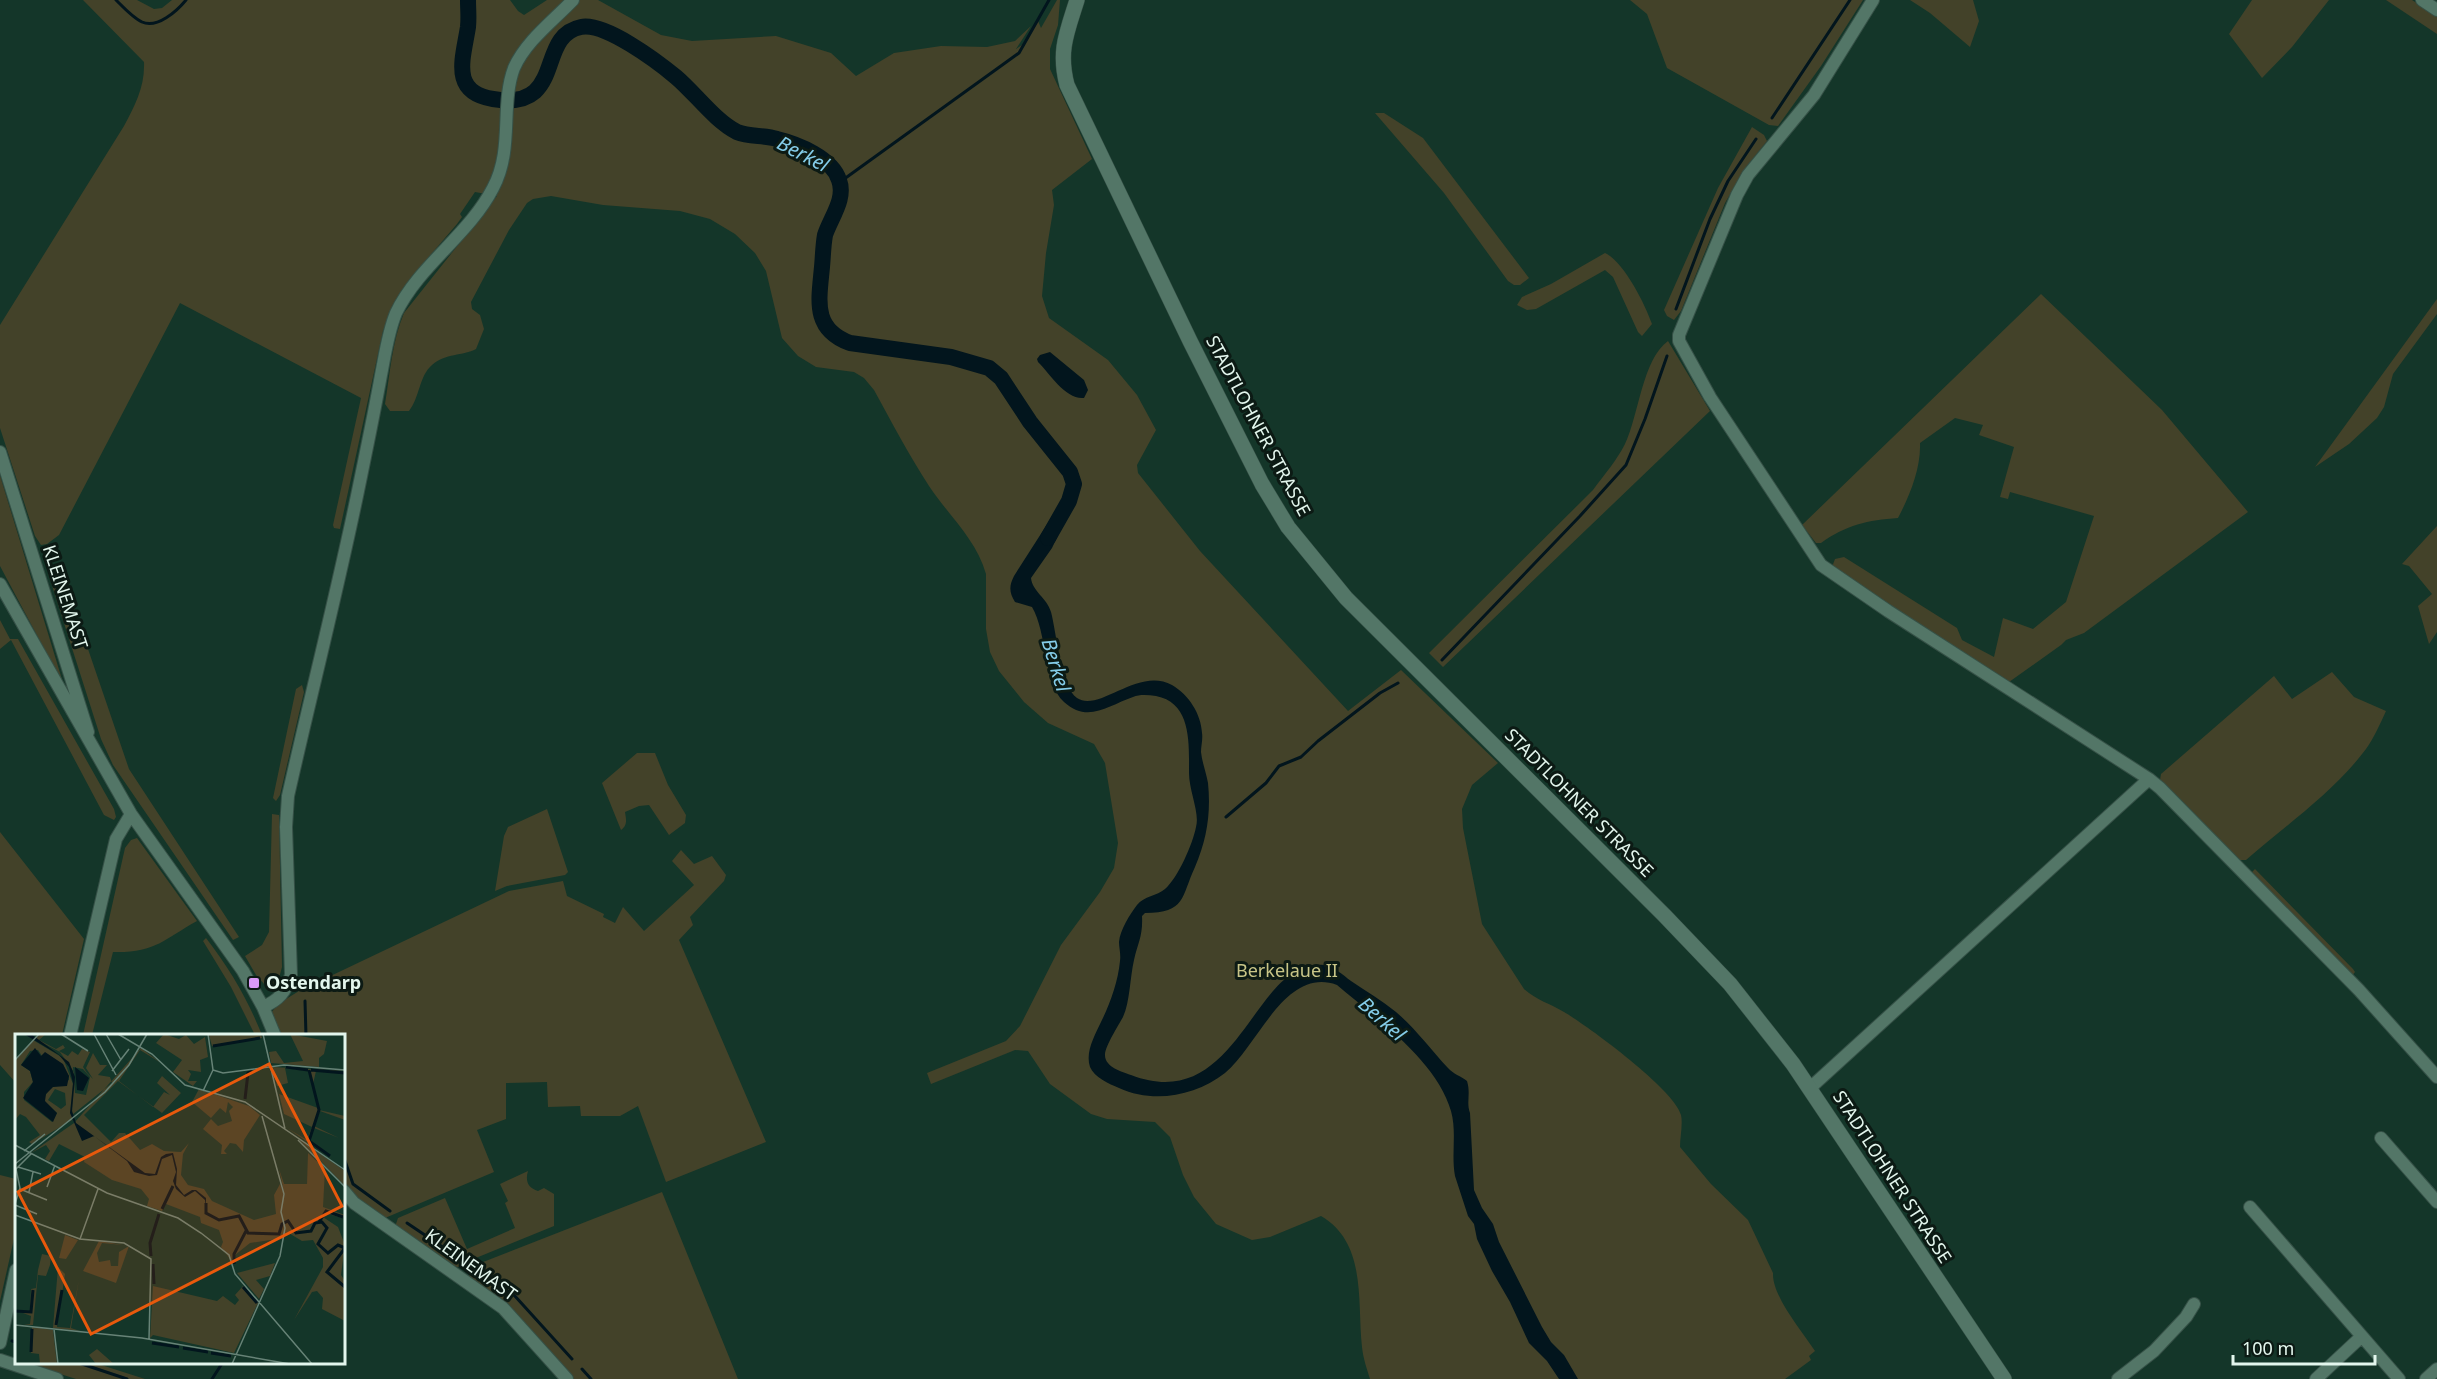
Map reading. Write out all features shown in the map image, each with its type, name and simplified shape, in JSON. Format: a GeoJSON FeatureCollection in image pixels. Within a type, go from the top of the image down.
{"type":"FeatureCollection","features":[{"type":"Feature","properties":{"kind":"street"},"geometry":{"type":"LineString","coordinates":[[263,1007],[275,1002],[285,993],[291,975],[286,827],[288,796],[396,314],[412,287],[479,209],[493,189],[501,169],[508,124],[510,84],[514,68],[522,53],[573,0]]}},
{"type":"Feature","properties":{"kind":"street","name":"STADTLOHNER STRASSE"},"geometry":{"type":"LineString","coordinates":[[1077,0],[1064,44],[1061,64],[1074,102],[1262,484],[1288,527],[1346,598],[1664,915],[1730,984],[1787,1055],[1810,1088],[2004,1379]]}},
{"type":"Feature","properties":{"kind":"street"},"geometry":{"type":"LineString","coordinates":[[1873,0],[1814,95],[1742,185],[1721,231],[1679,341],[1715,405],[1821,565],[1888,611],[2149,779],[2359,990],[2437,1077]]}},
{"type":"Feature","properties":{"kind":"street"},"geometry":{"type":"LineString","coordinates":[[2422,0],[2437,10]]}},
{"type":"Feature","properties":{"kind":"street","name":"KLEINEMAST"},"geometry":{"type":"LineString","coordinates":[[0,452],[94,753]]}},
{"type":"Feature","properties":{"kind":"street","name":"KLEINEMAST"},"geometry":{"type":"LineString","coordinates":[[0,584],[94,753],[131,814],[243,971],[275,1034]]}},
{"type":"Feature","properties":{"kind":"street"},"geometry":{"type":"LineString","coordinates":[[1810,1088],[2149,779]]}},
{"type":"Feature","properties":{"kind":"street"},"geometry":{"type":"LineString","coordinates":[[70,1034],[116,839],[131,814]]}},
{"type":"Feature","properties":{"kind":"street"},"geometry":{"type":"LineString","coordinates":[[2381,1138],[2437,1202]]}},
{"type":"Feature","properties":{"kind":"street","name":"KLEINEMAST"},"geometry":{"type":"LineString","coordinates":[[345,1192],[354,1203],[503,1308],[567,1379]]}},
{"type":"Feature","properties":{"kind":"street"},"geometry":{"type":"LineString","coordinates":[[2250,1207],[2399,1379]]}},
{"type":"Feature","properties":{"kind":"street"},"geometry":{"type":"LineString","coordinates":[[0,1343],[15,1275]]}},
{"type":"Feature","properties":{"kind":"street"},"geometry":{"type":"LineString","coordinates":[[2118,1379],[2154,1351],[2186,1317],[2194,1304]]}},
{"type":"Feature","properties":{"kind":"street"},"geometry":{"type":"LineString","coordinates":[[2316,1379],[2361,1336]]}},
{"type":"Feature","properties":{"kind":"street"},"geometry":{"type":"LineString","coordinates":[[0,1360],[57,1379]]}},
{"type":"Feature","properties":{"kind":"street"},"geometry":{"type":"LineString","coordinates":[[2426,1379],[2437,1369]]}},
{"type":"Feature","properties":{"kind":"green space","name":"Berkelaue II"},"geometry":{"type":"Polygon","coordinates":[[[83,0],[137,0],[154,9],[162,8],[172,0],[510,0],[524,15],[547,0],[598,0],[661,35],[692,41],[776,36],[831,53],[856,76],[894,53],[941,46],[987,47],[1015,41],[1031,26],[1016,49],[1022,45],[1038,21],[1041,28],[1057,0],[1060,0],[1058,25],[1050,49],[1050,69],[1092,159],[1052,190],[1054,205],[1042,296],[1049,318],[1108,360],[1137,395],[1156,430],[1137,465],[1138,473],[1200,551],[1348,711],[1401,670],[1498,763],[1472,785],[1462,809],[1463,828],[1482,924],[1524,989],[1576,1019],[1610,1044],[1648,1075],[1675,1104],[1682,1119],[1680,1147],[1711,1184],[1748,1220],[1773,1273],[1782,1303],[1815,1351],[1809,1356],[1811,1360],[1785,1379],[1370,1379],[1363,1351],[1359,1292],[1353,1257],[1336,1227],[1321,1216],[1270,1237],[1252,1240],[1216,1224],[1194,1197],[1183,1175],[1170,1137],[1155,1122],[1107,1119],[1091,1114],[1050,1084],[1028,1051],[1015,1050],[931,1084],[927,1073],[1006,1041],[1020,1026],[1061,945],[1100,892],[1114,868],[1118,843],[1105,763],[1094,744],[1048,723],[1024,702],[999,671],[990,652],[986,629],[986,574],[982,561],[922,474],[874,390],[864,378],[854,372],[816,367],[798,356],[782,338],[766,271],[755,253],[735,234],[710,219],[680,211],[603,205],[551,196],[533,199],[527,203],[509,230],[471,302],[472,309],[480,315],[484,329],[476,349],[437,361],[424,375],[409,411],[390,411],[385,404],[394,346],[404,313],[497,196],[475,192],[460,214],[462,217],[425,261],[389,316],[383,331],[340,529],[334,528],[333,525],[361,398],[180,303],[59,535],[47,544],[41,545],[35,536],[0,428],[0,325],[124,126],[138,96],[144,71],[144,62],[83,0]]]}},
{"type":"Feature","properties":{"kind":"green space"},"geometry":{"type":"Polygon","coordinates":[[[1630,0],[1863,0],[1821,66],[1778,126],[1769,125],[1667,68],[1647,14],[1630,0]]]}},
{"type":"Feature","properties":{"kind":"green space"},"geometry":{"type":"Polygon","coordinates":[[[1910,0],[1973,0],[1979,21],[1970,47],[1930,13],[1910,0]]]}},
{"type":"Feature","properties":{"kind":"green space"},"geometry":{"type":"Polygon","coordinates":[[[2252,0],[2329,0],[2292,47],[2262,78],[2229,34],[2252,0]]]}},
{"type":"Feature","properties":{"kind":"green space"},"geometry":{"type":"Polygon","coordinates":[[[2386,0],[2412,0],[2437,16],[2437,34],[2386,0]]]}},
{"type":"Feature","properties":{"kind":"green space"},"geometry":{"type":"Polygon","coordinates":[[[1375,113],[1384,113],[1423,138],[1529,278],[1520,285],[1514,285],[1508,281],[1444,193],[1375,113]]]}},
{"type":"Feature","properties":{"kind":"green space"},"geometry":{"type":"Polygon","coordinates":[[[1752,127],[1764,135],[1767,141],[1746,167],[1725,203],[1681,311],[1674,320],[1667,316],[1664,310],[1718,188],[1752,127]]]}},
{"type":"Feature","properties":{"kind":"green space"},"geometry":{"type":"Polygon","coordinates":[[[1605,253],[1626,274],[1644,306],[1652,324],[1642,336],[1638,332],[1613,277],[1605,270],[1536,309],[1527,310],[1517,305],[1522,297],[1551,284],[1605,253]]]}},
{"type":"Feature","properties":{"kind":"green space"},"geometry":{"type":"Polygon","coordinates":[[[2041,294],[2162,410],[2248,512],[2084,633],[2066,640],[2009,682],[1832,567],[1835,559],[1844,557],[1957,628],[1962,640],[1994,657],[2003,618],[2033,629],[2066,602],[2094,516],[2010,492],[2008,499],[2000,497],[2014,447],[1979,435],[1983,425],[1955,418],[1920,443],[1919,462],[1914,481],[1898,518],[1858,524],[1821,543],[1816,543],[1802,525],[2041,294]]]}},
{"type":"Feature","properties":{"kind":"green space"},"geometry":{"type":"Polygon","coordinates":[[[2437,299],[2437,314],[2393,374],[2384,407],[2377,418],[2349,444],[2315,467],[2437,299]]]}},
{"type":"Feature","properties":{"kind":"green space"},"geometry":{"type":"Polygon","coordinates":[[[1668,341],[1710,411],[1443,667],[1429,653],[1593,490],[1614,462],[1630,432],[1652,361],[1668,341]]]}},
{"type":"Feature","properties":{"kind":"green space"},"geometry":{"type":"Polygon","coordinates":[[[0,475],[2,482],[64,686],[0,566],[0,475]]]}},
{"type":"Feature","properties":{"kind":"green space"},"geometry":{"type":"Polygon","coordinates":[[[2437,526],[2437,632],[2429,644],[2418,606],[2432,594],[2409,566],[2402,564],[2437,526]]]}},
{"type":"Feature","properties":{"kind":"green space"},"geometry":{"type":"Polygon","coordinates":[[[61,570],[129,769],[239,937],[233,940],[113,765],[101,739],[48,573],[61,570]]]}},
{"type":"Feature","properties":{"kind":"green space"},"geometry":{"type":"Polygon","coordinates":[[[0,620],[10,639],[18,639],[114,809],[116,817],[114,820],[104,815],[11,640],[0,649],[0,620]]]}},
{"type":"Feature","properties":{"kind":"green space"},"geometry":{"type":"Polygon","coordinates":[[[2332,672],[2354,697],[2386,711],[2377,731],[2353,765],[2325,794],[2246,860],[2236,860],[2160,780],[2161,774],[2274,676],[2292,699],[2332,672]]]}},
{"type":"Feature","properties":{"kind":"green space"},"geometry":{"type":"Polygon","coordinates":[[[302,685],[304,692],[280,795],[276,801],[273,798],[296,689],[302,685]]]}},
{"type":"Feature","properties":{"kind":"green space"},"geometry":{"type":"Polygon","coordinates":[[[637,753],[655,753],[668,785],[686,815],[685,823],[669,835],[649,805],[639,806],[625,812],[626,824],[621,830],[602,783],[637,753]]]}},
{"type":"Feature","properties":{"kind":"green space"},"geometry":{"type":"Polygon","coordinates":[[[547,809],[568,872],[565,875],[507,886],[495,891],[504,836],[508,827],[547,809]]]}},
{"type":"Feature","properties":{"kind":"green space"},"geometry":{"type":"Polygon","coordinates":[[[272,814],[279,815],[282,967],[278,982],[273,986],[265,985],[245,956],[262,945],[269,932],[272,814]]]}},
{"type":"Feature","properties":{"kind":"green space"},"geometry":{"type":"Polygon","coordinates":[[[0,832],[84,939],[62,1034],[15,1034],[15,1082],[0,1065],[0,832]]]}},
{"type":"Feature","properties":{"kind":"green space"},"geometry":{"type":"Polygon","coordinates":[[[137,838],[197,921],[149,948],[113,952],[92,1034],[83,1034],[125,848],[131,840],[137,838]]]}},
{"type":"Feature","properties":{"kind":"green space"},"geometry":{"type":"Polygon","coordinates":[[[681,850],[694,864],[712,856],[726,875],[724,881],[690,917],[693,925],[679,940],[766,1142],[666,1182],[638,1106],[620,1116],[581,1116],[580,1106],[548,1107],[547,1082],[506,1083],[506,1119],[477,1130],[494,1172],[385,1218],[380,1217],[345,1188],[345,1034],[278,1034],[271,1013],[278,1004],[299,991],[509,891],[563,881],[567,896],[604,914],[603,917],[615,923],[623,907],[644,931],[694,885],[672,861],[681,850]]]}},
{"type":"Feature","properties":{"kind":"green space"},"geometry":{"type":"Polygon","coordinates":[[[2255,869],[2353,969],[2355,972],[2352,976],[2250,874],[2255,869]]]}},
{"type":"Feature","properties":{"kind":"green space"},"geometry":{"type":"Polygon","coordinates":[[[206,938],[223,961],[251,1009],[262,1034],[254,1034],[231,987],[203,941],[206,938]]]}},
{"type":"Feature","properties":{"kind":"green space"},"geometry":{"type":"Polygon","coordinates":[[[528,1171],[527,1181],[532,1188],[538,1191],[544,1188],[554,1194],[554,1226],[458,1267],[450,1266],[395,1227],[398,1218],[445,1198],[467,1249],[515,1228],[505,1203],[508,1201],[500,1184],[528,1171]]]}},
{"type":"Feature","properties":{"kind":"green space"},"geometry":{"type":"Polygon","coordinates":[[[0,1175],[15,1179],[15,1234],[0,1301],[0,1175]]]}},
{"type":"Feature","properties":{"kind":"green space"},"geometry":{"type":"Polygon","coordinates":[[[662,1192],[738,1379],[571,1379],[469,1279],[470,1268],[478,1264],[662,1192]]]}},
{"type":"Feature","properties":{"kind":"green space"},"geometry":{"type":"Polygon","coordinates":[[[29,1364],[98,1364],[145,1379],[76,1379],[29,1364]]]}},
{"type":"Feature","properties":{"kind":"water"},"geometry":{"type":"Polygon","coordinates":[[[1050,352],[1084,380],[1088,390],[1084,398],[1077,398],[1065,391],[1038,362],[1040,355],[1050,352]]]}},
{"type":"Feature","properties":{"kind":"water"},"geometry":{"type":"Polygon","coordinates":[[[1053,515],[1063,525],[1052,548],[1031,578],[1034,587],[1051,612],[1063,671],[1071,692],[1077,698],[1086,701],[1096,700],[1146,681],[1159,681],[1172,685],[1189,700],[1197,712],[1202,735],[1201,752],[1208,783],[1208,815],[1199,857],[1180,901],[1168,910],[1145,913],[1142,916],[1141,934],[1127,1004],[1106,1050],[1105,1059],[1110,1066],[1131,1075],[1168,1082],[1197,1074],[1221,1056],[1279,984],[1300,969],[1324,965],[1338,971],[1396,1012],[1450,1070],[1467,1081],[1474,1190],[1493,1224],[1499,1242],[1542,1327],[1551,1342],[1564,1355],[1578,1379],[1559,1379],[1547,1361],[1529,1343],[1510,1302],[1492,1271],[1477,1239],[1474,1224],[1468,1216],[1455,1176],[1453,1119],[1444,1093],[1433,1075],[1403,1041],[1337,985],[1319,982],[1302,987],[1287,997],[1225,1073],[1188,1092],[1160,1096],[1132,1093],[1106,1082],[1092,1071],[1089,1061],[1090,1050],[1115,985],[1119,969],[1119,942],[1123,927],[1140,902],[1165,889],[1175,877],[1192,842],[1197,815],[1189,780],[1186,726],[1176,707],[1168,700],[1141,695],[1098,711],[1082,712],[1064,702],[1057,694],[1049,671],[1037,618],[1032,607],[1015,602],[1010,589],[1014,576],[1053,515]]]}},
{"type":"Feature","properties":{"kind":"waterway"},"geometry":{"type":"LineString","coordinates":[[116,0],[135,18],[148,24],[166,18],[186,0]]}},
{"type":"Feature","properties":{"kind":"waterway","name":"Berkel"},"geometry":{"type":"LineString","coordinates":[[468,0],[468,24],[462,72],[470,89],[479,95],[493,99],[516,100],[532,94],[541,84],[558,44],[567,33],[581,27],[591,27],[631,44],[657,62],[676,77],[721,121],[737,132],[795,144],[813,153],[829,165],[839,180],[841,194],[824,239],[820,291],[824,322],[829,330],[850,343],[951,357],[989,368],[1001,378],[1030,422],[1070,472],[1074,484],[1069,501],[1048,538]]}},
{"type":"Feature","properties":{"kind":"waterway"},"geometry":{"type":"LineString","coordinates":[[840,182],[1019,53],[1049,0]]}},
{"type":"Feature","properties":{"kind":"waterway"},"geometry":{"type":"LineString","coordinates":[[1772,118],[1850,0]]}},
{"type":"Feature","properties":{"kind":"waterway"},"geometry":{"type":"LineString","coordinates":[[1676,309],[1710,219],[1728,181],[1756,139]]}},
{"type":"Feature","properties":{"kind":"waterway"},"geometry":{"type":"LineString","coordinates":[[1442,660],[1626,465],[1667,356]]}},
{"type":"Feature","properties":{"kind":"waterway"},"geometry":{"type":"LineString","coordinates":[[1226,817],[1266,783],[1279,766],[1301,757],[1380,693],[1398,683]]}},
{"type":"Feature","properties":{"kind":"waterway"},"geometry":{"type":"LineString","coordinates":[[305,1001],[306,1034]]}},
{"type":"Feature","properties":{"kind":"waterway"},"geometry":{"type":"LineString","coordinates":[[345,1161],[353,1184],[390,1211]]}},
{"type":"Feature","properties":{"kind":"waterway"},"geometry":{"type":"LineString","coordinates":[[407,1223],[456,1256]]}},
{"type":"Feature","properties":{"kind":"waterway"},"geometry":{"type":"LineString","coordinates":[[479,1273],[514,1295],[572,1359]]}},
{"type":"Feature","properties":{"kind":"waterway"},"geometry":{"type":"LineString","coordinates":[[82,1364],[127,1379]]}},
{"type":"Feature","properties":{"kind":"waterway"},"geometry":{"type":"LineString","coordinates":[[212,1379],[222,1364]]}},
{"type":"Feature","properties":{"kind":"waterway"},"geometry":{"type":"LineString","coordinates":[[582,1369],[591,1379]]}},
{"type":"Feature","properties":{"kind":"place","name":"Ostendarp"},"geometry":{"type":"Point","coordinates":[254,983]}}]}
